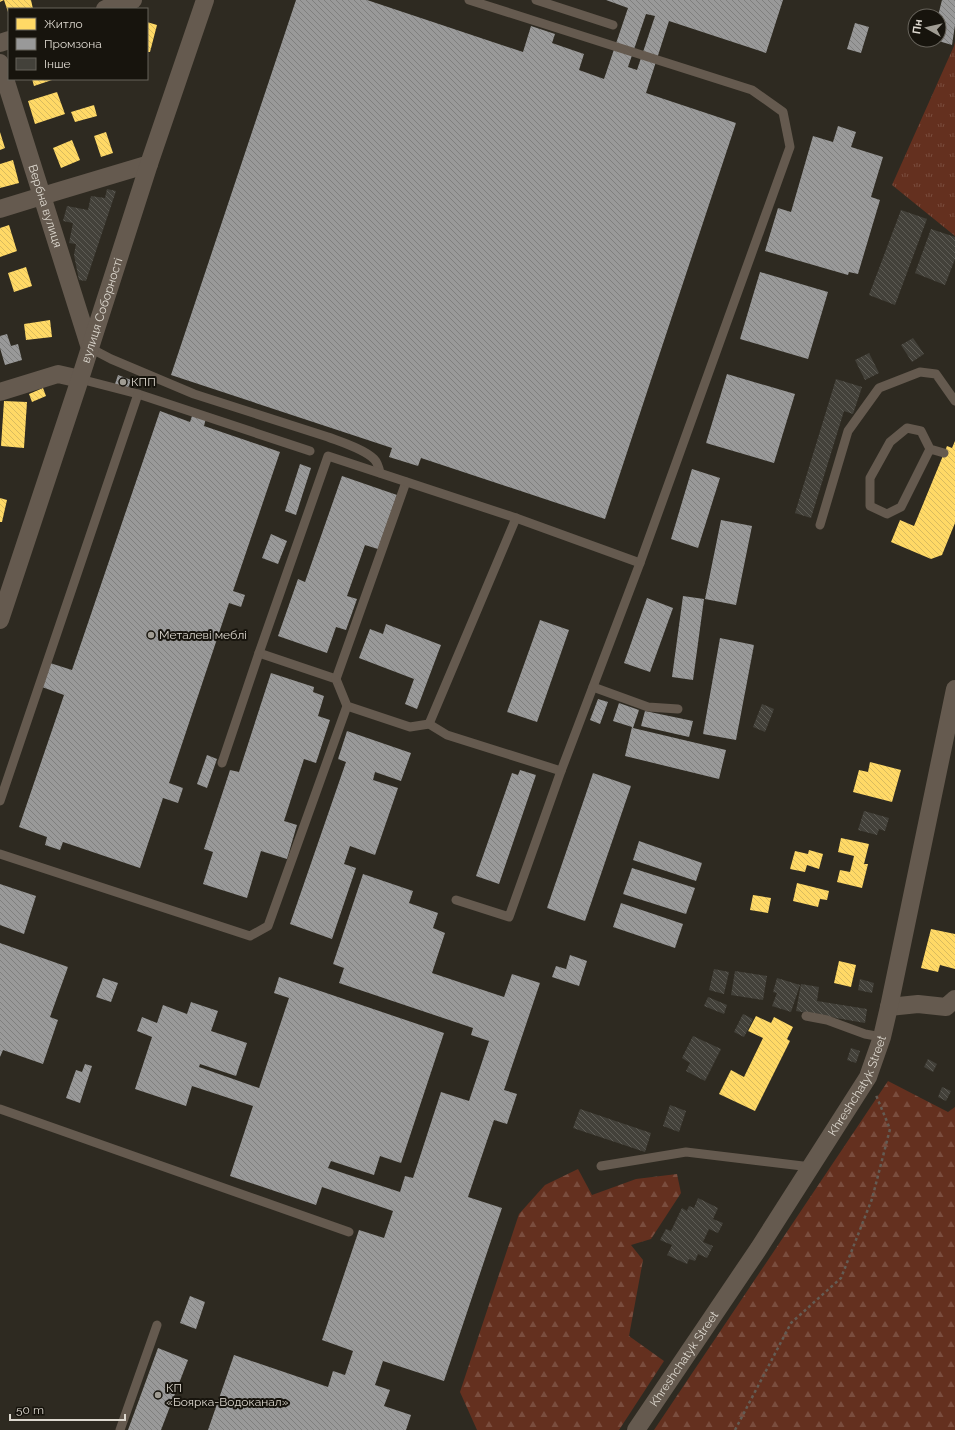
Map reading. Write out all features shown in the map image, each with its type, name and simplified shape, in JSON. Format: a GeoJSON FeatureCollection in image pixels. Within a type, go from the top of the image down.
{"type":"FeatureCollection","features":[{"type":"Feature","properties":{"kind":"street"},"geometry":{"type":"LineString","coordinates":[[108,8],[133,0]]}},
{"type":"Feature","properties":{"kind":"street","name":"вулиця Соборності"},"geometry":{"type":"LineString","coordinates":[[0,620],[8,568],[80,379],[149,164],[205,0]]}},
{"type":"Feature","properties":{"kind":"street","name":"Вербна вулиця"},"geometry":{"type":"LineString","coordinates":[[0,63],[90,348]]}},
{"type":"Feature","properties":{"kind":"street"},"geometry":{"type":"LineString","coordinates":[[0,209],[149,164]]}},
{"type":"Feature","properties":{"kind":"street"},"geometry":{"type":"LineString","coordinates":[[0,392],[58,374],[80,379]]}},
{"type":"Feature","properties":{"kind":"street","name":"Khreshchatyk Street"},"geometry":{"type":"LineString","coordinates":[[636,1430],[759,1248],[868,1077],[882,1037],[889,1007],[955,689]]}},
{"type":"Feature","properties":{"kind":"street"},"geometry":{"type":"LineString","coordinates":[[889,1007],[918,1004],[946,1007],[955,999]]}},
{"type":"Feature","properties":{"kind":"lane"},"geometry":{"type":"LineString","coordinates":[[456,900],[509,916],[561,771],[640,563],[790,147],[783,112],[752,90],[469,0]]}},
{"type":"Feature","properties":{"kind":"lane"},"geometry":{"type":"LineString","coordinates":[[536,0],[613,25]]}},
{"type":"Feature","properties":{"kind":"lane"},"geometry":{"type":"LineString","coordinates":[[90,348],[111,359],[194,394],[349,445],[374,459],[379,466],[380,473]]}},
{"type":"Feature","properties":{"kind":"lane"},"geometry":{"type":"LineString","coordinates":[[820,525],[848,431],[879,388],[920,372],[936,374],[955,401]]}},
{"type":"Feature","properties":{"kind":"lane"},"geometry":{"type":"LineString","coordinates":[[80,379],[138,394],[310,451]]}},
{"type":"Feature","properties":{"kind":"lane"},"geometry":{"type":"LineString","coordinates":[[0,801],[138,394]]}},
{"type":"Feature","properties":{"kind":"lane"},"geometry":{"type":"LineString","coordinates":[[930,449],[901,507],[887,514],[870,506],[870,478],[890,442],[907,428],[921,431],[930,449],[944,453]]}},
{"type":"Feature","properties":{"kind":"lane"},"geometry":{"type":"LineString","coordinates":[[222,763],[328,456],[516,518],[640,563]]}},
{"type":"Feature","properties":{"kind":"lane"},"geometry":{"type":"LineString","coordinates":[[0,854],[250,936],[268,926],[347,706],[336,679],[406,482]]}},
{"type":"Feature","properties":{"kind":"lane"},"geometry":{"type":"LineString","coordinates":[[429,724],[516,518]]}},
{"type":"Feature","properties":{"kind":"lane"},"geometry":{"type":"LineString","coordinates":[[259,653],[336,679]]}},
{"type":"Feature","properties":{"kind":"lane"},"geometry":{"type":"LineString","coordinates":[[593,687],[648,707],[678,709]]}},
{"type":"Feature","properties":{"kind":"lane"},"geometry":{"type":"LineString","coordinates":[[347,706],[410,727],[429,724],[447,735],[561,771]]}},
{"type":"Feature","properties":{"kind":"lane"},"geometry":{"type":"LineString","coordinates":[[806,1016],[827,1020],[865,1034],[882,1037]]}},
{"type":"Feature","properties":{"kind":"lane"},"geometry":{"type":"LineString","coordinates":[[0,1109],[349,1232]]}},
{"type":"Feature","properties":{"kind":"lane"},"geometry":{"type":"LineString","coordinates":[[601,1166],[686,1152],[811,1167]]}},
{"type":"Feature","properties":{"kind":"lane"},"geometry":{"type":"LineString","coordinates":[[120,1430],[158,1325]]}},
{"type":"Feature","properties":{"kind":"path"},"geometry":{"type":"LineString","coordinates":[[735,1430],[791,1323],[841,1278],[872,1199],[890,1129],[868,1077]]}},
{"type":"Feature","properties":{"kind":"green space"},"geometry":{"type":"Polygon","coordinates":[[[955,42],[955,236],[892,185],[955,42]]]}},
{"type":"Feature","properties":{"kind":"green space"},"geometry":{"type":"Polygon","coordinates":[[[888,1081],[948,1112],[955,1107],[955,1430],[654,1430],[888,1081]]]}},
{"type":"Feature","properties":{"kind":"green space"},"geometry":{"type":"Polygon","coordinates":[[[578,1169],[592,1195],[636,1179],[677,1174],[681,1193],[651,1239],[631,1245],[643,1260],[629,1336],[664,1361],[619,1430],[477,1430],[460,1392],[519,1214],[545,1185],[578,1169]]]}},
{"type":"Feature","properties":{"kind":"building: Житло"},"geometry":{"type":"Polygon","coordinates":[[[4,0],[31,0],[33,8],[8,8],[8,12],[4,0]]]}},
{"type":"Feature","properties":{"kind":"building: Житло"},"geometry":{"type":"Polygon","coordinates":[[[148,22],[157,25],[150,52],[148,52],[148,22]]]}},
{"type":"Feature","properties":{"kind":"building: Житло"},"geometry":{"type":"Polygon","coordinates":[[[32,80],[52,80],[34,86],[32,80]]]}},
{"type":"Feature","properties":{"kind":"building: Житло"},"geometry":{"type":"Polygon","coordinates":[[[57,92],[65,114],[35,124],[28,101],[57,92]]]}},
{"type":"Feature","properties":{"kind":"building: Житло"},"geometry":{"type":"Polygon","coordinates":[[[94,105],[97,116],[75,122],[71,112],[94,105]]]}},
{"type":"Feature","properties":{"kind":"building: Житло"},"geometry":{"type":"Polygon","coordinates":[[[0,132],[5,148],[0,150],[0,132]]]}},
{"type":"Feature","properties":{"kind":"building: Житло"},"geometry":{"type":"Polygon","coordinates":[[[106,132],[113,153],[101,157],[94,136],[106,132]]]}},
{"type":"Feature","properties":{"kind":"building: Житло"},"geometry":{"type":"Polygon","coordinates":[[[72,140],[80,160],[61,168],[53,148],[72,140]]]}},
{"type":"Feature","properties":{"kind":"building: Житло"},"geometry":{"type":"Polygon","coordinates":[[[13,160],[19,183],[0,188],[0,164],[13,160]]]}},
{"type":"Feature","properties":{"kind":"building: Житло"},"geometry":{"type":"Polygon","coordinates":[[[9,225],[17,251],[0,257],[0,228],[9,225]]]}},
{"type":"Feature","properties":{"kind":"building: Житло"},"geometry":{"type":"Polygon","coordinates":[[[26,267],[32,286],[14,292],[8,273],[26,267]]]}},
{"type":"Feature","properties":{"kind":"building: Житло"},"geometry":{"type":"Polygon","coordinates":[[[50,320],[52,337],[26,340],[24,324],[50,320]]]}},
{"type":"Feature","properties":{"kind":"building: Житло"},"geometry":{"type":"Polygon","coordinates":[[[43,388],[46,396],[32,402],[29,394],[43,388]]]}},
{"type":"Feature","properties":{"kind":"building: Житло"},"geometry":{"type":"Polygon","coordinates":[[[4,401],[27,402],[24,448],[1,446],[4,401]]]}},
{"type":"Feature","properties":{"kind":"building: Житло"},"geometry":{"type":"Polygon","coordinates":[[[955,441],[955,523],[942,555],[931,559],[891,542],[900,520],[914,526],[947,446],[952,448],[955,441]]]}},
{"type":"Feature","properties":{"kind":"building: Житло"},"geometry":{"type":"Polygon","coordinates":[[[0,498],[7,500],[2,522],[0,522],[0,498]]]}},
{"type":"Feature","properties":{"kind":"building: Житло"},"geometry":{"type":"Polygon","coordinates":[[[870,762],[901,770],[892,802],[853,792],[859,770],[868,772],[870,762]]]}},
{"type":"Feature","properties":{"kind":"building: Житло"},"geometry":{"type":"Polygon","coordinates":[[[841,838],[869,844],[864,864],[868,864],[862,888],[837,882],[840,870],[850,872],[854,856],[838,852],[841,838]]]}},
{"type":"Feature","properties":{"kind":"building: Житло"},"geometry":{"type":"Polygon","coordinates":[[[809,850],[823,854],[819,869],[807,865],[805,872],[790,869],[795,851],[808,854],[809,850]]]}},
{"type":"Feature","properties":{"kind":"building: Житло"},"geometry":{"type":"Polygon","coordinates":[[[797,883],[829,891],[827,900],[820,899],[818,907],[793,901],[797,883]]]}},
{"type":"Feature","properties":{"kind":"building: Житло"},"geometry":{"type":"Polygon","coordinates":[[[753,895],[771,898],[768,913],[750,910],[753,895]]]}},
{"type":"Feature","properties":{"kind":"building: Житло"},"geometry":{"type":"Polygon","coordinates":[[[931,929],[955,934],[955,969],[940,965],[938,972],[921,968],[931,929]]]}},
{"type":"Feature","properties":{"kind":"building: Житло"},"geometry":{"type":"Polygon","coordinates":[[[839,961],[856,965],[851,987],[834,983],[839,961]]]}},
{"type":"Feature","properties":{"kind":"building: Житло"},"geometry":{"type":"Polygon","coordinates":[[[756,1016],[771,1023],[774,1017],[793,1027],[787,1039],[790,1041],[755,1111],[719,1094],[731,1070],[744,1077],[763,1038],[748,1031],[756,1016]]]}},
{"type":"Feature","properties":{"kind":"building: Промзона"},"geometry":{"type":"Polygon","coordinates":[[[296,0],[367,0],[523,52],[531,26],[555,34],[552,43],[584,54],[579,70],[604,79],[628,8],[606,0],[783,0],[766,53],[669,21],[646,93],[736,123],[605,519],[421,458],[418,466],[389,457],[392,448],[171,375],[296,0]],[[646,14],[628,67],[637,70],[655,16],[646,14]]]}},
{"type":"Feature","properties":{"kind":"building: Промзона"},"geometry":{"type":"Polygon","coordinates":[[[942,0],[955,0],[955,25],[952,45],[947,44],[947,8],[940,8],[942,0]]]}},
{"type":"Feature","properties":{"kind":"building: Промзона"},"geometry":{"type":"Polygon","coordinates":[[[855,23],[869,27],[861,53],[847,49],[855,23]]]}},
{"type":"Feature","properties":{"kind":"building: Промзона"},"geometry":{"type":"Polygon","coordinates":[[[838,126],[856,132],[851,147],[883,157],[871,197],[880,200],[858,274],[849,272],[848,275],[765,251],[778,208],[791,212],[813,136],[833,142],[838,126]]]}},
{"type":"Feature","properties":{"kind":"building: Промзона"},"geometry":{"type":"Polygon","coordinates":[[[760,272],[828,292],[808,359],[740,339],[760,272]]]}},
{"type":"Feature","properties":{"kind":"building: Промзона"},"geometry":{"type":"Polygon","coordinates":[[[7,334],[11,346],[18,344],[22,360],[5,365],[0,348],[0,336],[7,334]]]}},
{"type":"Feature","properties":{"kind":"building: Промзона"},"geometry":{"type":"Polygon","coordinates":[[[727,374],[795,394],[774,463],[706,443],[727,374]]]}},
{"type":"Feature","properties":{"kind":"building: Промзона","name":"КПП"},"geometry":{"type":"Polygon","coordinates":[[[118,375],[131,380],[128,388],[115,384],[118,375]]]}},
{"type":"Feature","properties":{"kind":"building: Промзона","name":"Металеві меблі"},"geometry":{"type":"Polygon","coordinates":[[[160,411],[190,422],[193,413],[206,418],[204,426],[280,452],[233,591],[245,595],[241,607],[229,603],[169,783],[183,788],[178,803],[163,798],[140,868],[63,842],[60,850],[45,845],[47,837],[19,827],[64,695],[42,687],[50,663],[72,670],[160,411]]]}},
{"type":"Feature","properties":{"kind":"building: Промзона"},"geometry":{"type":"Polygon","coordinates":[[[300,464],[311,468],[296,515],[285,511],[300,464]]]}},
{"type":"Feature","properties":{"kind":"building: Промзона"},"geometry":{"type":"Polygon","coordinates":[[[692,469],[720,478],[698,548],[671,539],[692,469]]]}},
{"type":"Feature","properties":{"kind":"building: Промзона"},"geometry":{"type":"Polygon","coordinates":[[[342,476],[397,495],[378,549],[365,545],[347,596],[357,599],[346,630],[336,627],[327,653],[278,636],[298,579],[305,582],[342,476]]]}},
{"type":"Feature","properties":{"kind":"building: Промзона"},"geometry":{"type":"Polygon","coordinates":[[[721,520],[752,526],[736,605],[705,599],[721,520]]]}},
{"type":"Feature","properties":{"kind":"building: Промзона"},"geometry":{"type":"Polygon","coordinates":[[[271,534],[287,541],[278,564],[262,558],[271,534]]]}},
{"type":"Feature","properties":{"kind":"building: Промзона"},"geometry":{"type":"Polygon","coordinates":[[[683,596],[704,599],[693,680],[672,677],[683,596]]]}},
{"type":"Feature","properties":{"kind":"building: Промзона"},"geometry":{"type":"Polygon","coordinates":[[[647,598],[673,608],[650,672],[624,663],[647,598]]]}},
{"type":"Feature","properties":{"kind":"building: Промзона"},"geometry":{"type":"Polygon","coordinates":[[[540,620],[569,630],[537,722],[507,712],[540,620]]]}},
{"type":"Feature","properties":{"kind":"building: Промзона"},"geometry":{"type":"Polygon","coordinates":[[[386,624],[441,645],[417,709],[405,704],[414,679],[359,658],[370,629],[383,634],[386,624]]]}},
{"type":"Feature","properties":{"kind":"building: Промзона"},"geometry":{"type":"Polygon","coordinates":[[[720,638],[754,645],[736,740],[703,734],[720,638]]]}},
{"type":"Feature","properties":{"kind":"building: Промзона"},"geometry":{"type":"Polygon","coordinates":[[[271,673],[314,687],[313,692],[324,696],[318,716],[330,720],[316,763],[304,759],[284,821],[297,825],[287,859],[261,851],[247,898],[203,884],[213,852],[204,849],[230,770],[239,772],[271,673]]]}},
{"type":"Feature","properties":{"kind":"building: Промзона"},"geometry":{"type":"Polygon","coordinates":[[[598,699],[608,702],[600,724],[590,720],[598,699]]]}},
{"type":"Feature","properties":{"kind":"building: Промзона"},"geometry":{"type":"Polygon","coordinates":[[[619,703],[639,710],[633,728],[726,750],[719,779],[625,756],[632,727],[613,721],[619,703]]]}},
{"type":"Feature","properties":{"kind":"building: Промзона"},"geometry":{"type":"Polygon","coordinates":[[[645,711],[693,721],[689,737],[641,726],[645,711]]]}},
{"type":"Feature","properties":{"kind":"building: Промзона"},"geometry":{"type":"Polygon","coordinates":[[[347,731],[411,753],[401,781],[375,772],[373,780],[398,788],[375,855],[350,846],[344,864],[356,868],[332,939],[290,924],[346,762],[338,759],[347,731]]]}},
{"type":"Feature","properties":{"kind":"building: Промзона"},"geometry":{"type":"Polygon","coordinates":[[[207,755],[217,759],[207,788],[197,784],[207,755]]]}},
{"type":"Feature","properties":{"kind":"building: Промзона"},"geometry":{"type":"Polygon","coordinates":[[[520,770],[536,775],[499,884],[476,876],[512,773],[518,775],[520,770]]]}},
{"type":"Feature","properties":{"kind":"building: Промзона"},"geometry":{"type":"Polygon","coordinates":[[[593,773],[631,786],[585,921],[547,908],[593,773]]]}},
{"type":"Feature","properties":{"kind":"building: Промзона"},"geometry":{"type":"Polygon","coordinates":[[[639,841],[702,863],[696,881],[633,860],[639,841]]]}},
{"type":"Feature","properties":{"kind":"building: Промзона"},"geometry":{"type":"Polygon","coordinates":[[[632,868],[695,888],[686,914],[623,894],[632,868]]]}},
{"type":"Feature","properties":{"kind":"building: Промзона"},"geometry":{"type":"Polygon","coordinates":[[[363,874],[413,891],[409,903],[438,913],[433,928],[445,933],[432,973],[504,997],[512,974],[540,983],[504,1090],[517,1094],[507,1124],[494,1120],[468,1197],[502,1208],[444,1381],[383,1361],[375,1385],[390,1390],[384,1406],[411,1415],[406,1430],[208,1430],[234,1355],[328,1387],[333,1371],[345,1375],[353,1351],[322,1340],[359,1230],[384,1238],[393,1211],[322,1187],[316,1205],[230,1176],[253,1106],[192,1086],[186,1106],[135,1089],[152,1037],[137,1031],[142,1017],[157,1023],[163,1005],[187,1014],[191,1002],[218,1011],[211,1031],[247,1043],[236,1076],[200,1064],[199,1067],[259,1088],[289,998],[274,993],[279,977],[444,1033],[401,1163],[380,1156],[374,1175],[331,1161],[328,1168],[400,1192],[405,1176],[413,1178],[441,1092],[469,1101],[489,1041],[471,1035],[473,1028],[339,983],[344,968],[333,964],[363,874]]]}},
{"type":"Feature","properties":{"kind":"building: Промзона"},"geometry":{"type":"Polygon","coordinates":[[[0,884],[36,896],[24,934],[0,925],[0,884]]]}},
{"type":"Feature","properties":{"kind":"building: Промзона"},"geometry":{"type":"Polygon","coordinates":[[[621,903],[683,924],[675,948],[613,927],[621,903]]]}},
{"type":"Feature","properties":{"kind":"building: Промзона"},"geometry":{"type":"Polygon","coordinates":[[[0,943],[68,967],[50,1017],[58,1020],[43,1064],[3,1050],[0,1057],[0,943]]]}},
{"type":"Feature","properties":{"kind":"building: Промзона"},"geometry":{"type":"Polygon","coordinates":[[[570,955],[587,961],[579,986],[552,977],[556,966],[566,969],[570,955]]]}},
{"type":"Feature","properties":{"kind":"building: Промзона"},"geometry":{"type":"Polygon","coordinates":[[[103,978],[118,983],[111,1002],[96,997],[103,978]]]}},
{"type":"Feature","properties":{"kind":"building: Промзона"},"geometry":{"type":"Polygon","coordinates":[[[85,1064],[92,1066],[80,1103],[66,1098],[76,1070],[82,1072],[85,1064]]]}},
{"type":"Feature","properties":{"kind":"building: Промзона"},"geometry":{"type":"Polygon","coordinates":[[[190,1296],[205,1302],[196,1329],[180,1323],[190,1296]]]}},
{"type":"Feature","properties":{"kind":"building: Промзона","name":"КП «Боярка-Водоканал»"},"geometry":{"type":"Polygon","coordinates":[[[158,1348],[188,1360],[161,1430],[128,1430],[158,1348]]]}},
{"type":"Feature","properties":{"kind":"building: Інше"},"geometry":{"type":"Polygon","coordinates":[[[107,189],[116,191],[86,281],[79,280],[74,255],[76,244],[69,243],[73,223],[63,221],[67,206],[88,210],[91,196],[105,198],[107,189]]]}},
{"type":"Feature","properties":{"kind":"building: Інше"},"geometry":{"type":"Polygon","coordinates":[[[901,210],[927,219],[895,305],[869,295],[901,210]]]}},
{"type":"Feature","properties":{"kind":"building: Інше"},"geometry":{"type":"Polygon","coordinates":[[[931,229],[955,237],[955,259],[945,285],[915,273],[931,229]]]}},
{"type":"Feature","properties":{"kind":"building: Інше"},"geometry":{"type":"Polygon","coordinates":[[[913,338],[924,354],[912,362],[901,345],[913,338]]]}},
{"type":"Feature","properties":{"kind":"building: Інше"},"geometry":{"type":"Polygon","coordinates":[[[869,353],[879,373],[865,380],[855,360],[869,353]]]}},
{"type":"Feature","properties":{"kind":"building: Інше"},"geometry":{"type":"Polygon","coordinates":[[[836,379],[862,387],[853,414],[844,411],[811,518],[795,513],[836,379]]]}},
{"type":"Feature","properties":{"kind":"building: Інше"},"geometry":{"type":"Polygon","coordinates":[[[762,704],[774,709],[765,732],[753,727],[762,704]]]}},
{"type":"Feature","properties":{"kind":"building: Інше"},"geometry":{"type":"Polygon","coordinates":[[[864,811],[889,818],[885,831],[879,829],[877,835],[858,830],[864,811]]]}},
{"type":"Feature","properties":{"kind":"building: Інше"},"geometry":{"type":"Polygon","coordinates":[[[714,969],[729,972],[724,994],[709,990],[714,969]]]}},
{"type":"Feature","properties":{"kind":"building: Інше"},"geometry":{"type":"Polygon","coordinates":[[[735,971],[767,976],[763,1000],[731,995],[735,971]]]}},
{"type":"Feature","properties":{"kind":"building: Інше"},"geometry":{"type":"Polygon","coordinates":[[[777,978],[800,985],[791,1012],[772,1006],[777,993],[773,992],[777,978]]]}},
{"type":"Feature","properties":{"kind":"building: Інше"},"geometry":{"type":"Polygon","coordinates":[[[860,979],[874,983],[872,993],[858,990],[860,979]]]}},
{"type":"Feature","properties":{"kind":"building: Інше"},"geometry":{"type":"Polygon","coordinates":[[[801,984],[819,987],[817,1001],[867,1009],[865,1023],[796,1011],[801,984]]]}},
{"type":"Feature","properties":{"kind":"building: Інше"},"geometry":{"type":"Polygon","coordinates":[[[708,997],[727,1005],[724,1014],[704,1006],[708,997]]]}},
{"type":"Feature","properties":{"kind":"building: Інше"},"geometry":{"type":"Polygon","coordinates":[[[743,1014],[753,1019],[744,1037],[734,1032],[743,1014]]]}},
{"type":"Feature","properties":{"kind":"building: Інше"},"geometry":{"type":"Polygon","coordinates":[[[693,1036],[721,1049],[705,1081],[686,1071],[690,1063],[682,1058],[693,1036]]]}},
{"type":"Feature","properties":{"kind":"building: Інше"},"geometry":{"type":"Polygon","coordinates":[[[851,1048],[860,1051],[856,1063],[847,1060],[851,1048]]]}},
{"type":"Feature","properties":{"kind":"building: Інше"},"geometry":{"type":"Polygon","coordinates":[[[928,1059],[937,1064],[933,1072],[924,1067],[928,1059]]]}},
{"type":"Feature","properties":{"kind":"building: Інше"},"geometry":{"type":"Polygon","coordinates":[[[942,1087],[951,1091],[946,1101],[938,1097],[942,1087]]]}},
{"type":"Feature","properties":{"kind":"building: Інше"},"geometry":{"type":"Polygon","coordinates":[[[670,1105],[686,1111],[679,1132],[663,1126],[670,1105]]]}},
{"type":"Feature","properties":{"kind":"building: Інше"},"geometry":{"type":"Polygon","coordinates":[[[580,1109],[651,1133],[645,1152],[573,1128],[580,1109]]]}},
{"type":"Feature","properties":{"kind":"building: Інше"},"geometry":{"type":"Polygon","coordinates":[[[698,1198],[718,1208],[713,1219],[723,1223],[718,1233],[709,1229],[703,1242],[713,1246],[707,1258],[698,1254],[695,1261],[689,1259],[687,1264],[667,1255],[672,1245],[660,1240],[666,1229],[671,1231],[682,1208],[687,1211],[689,1206],[694,1208],[698,1198]]]}},
{"type":"Feature","properties":{"kind":"place","name":"КПП"},"geometry":{"type":"Point","coordinates":[123,382]}},
{"type":"Feature","properties":{"kind":"place","name":"Металеві меблі"},"geometry":{"type":"Point","coordinates":[151,635]}},
{"type":"Feature","properties":{"kind":"place","name":"КП «Боярка-Водоканал»"},"geometry":{"type":"Point","coordinates":[158,1395]}}]}
